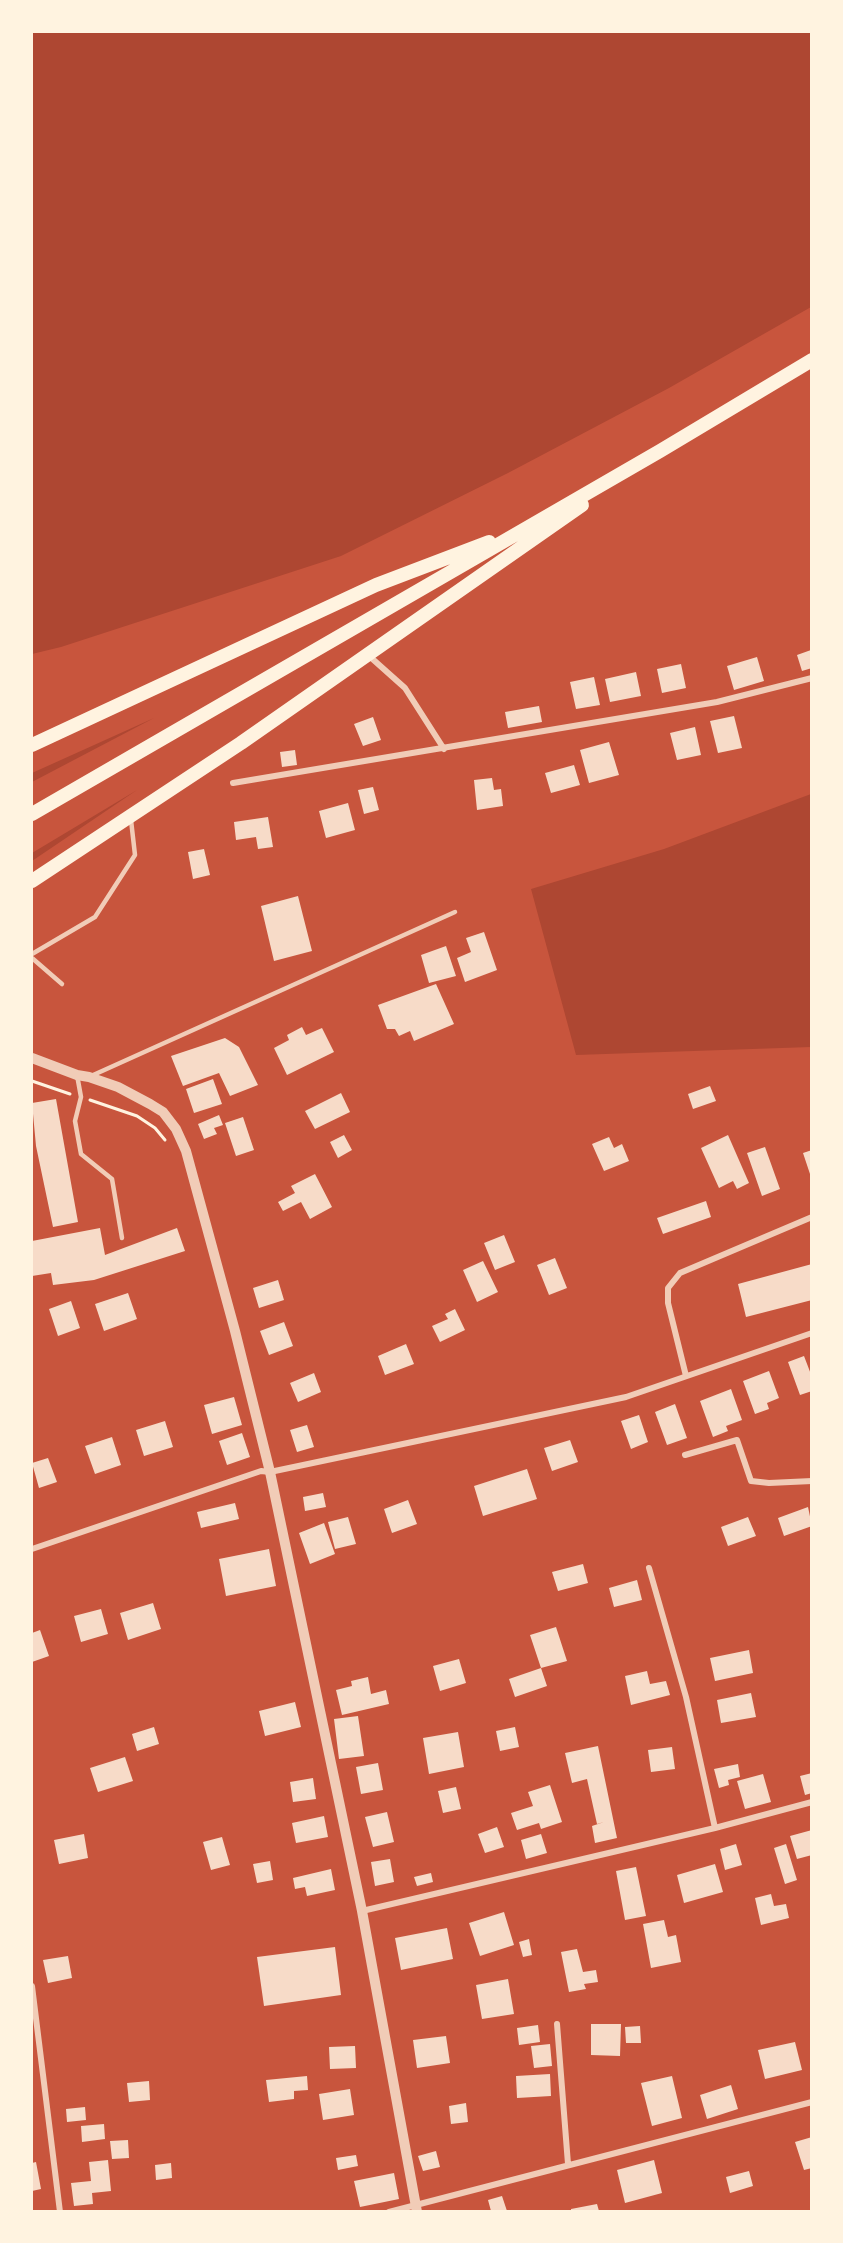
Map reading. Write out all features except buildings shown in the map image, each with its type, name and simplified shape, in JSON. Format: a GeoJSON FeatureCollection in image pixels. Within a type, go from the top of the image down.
{"type":"FeatureCollection","features":[{"type":"Feature","properties":{"kind":"main road"},"geometry":{"type":"LineString","coordinates":[[32,814],[660,451],[812,360]]}},
{"type":"Feature","properties":{"kind":"main road"},"geometry":{"type":"LineString","coordinates":[[32,881],[130,818],[660,451]]}},
{"type":"Feature","properties":{"kind":"main road"},"geometry":{"type":"LineString","coordinates":[[32,745],[376,585],[527,527]]}},
{"type":"Feature","properties":{"kind":"street"},"geometry":{"type":"LineString","coordinates":[[367,655],[405,688],[444,749]]}},
{"type":"Feature","properties":{"kind":"street"},"geometry":{"type":"LineString","coordinates":[[233,783],[717,702],[812,678]]}},
{"type":"Feature","properties":{"kind":"street"},"geometry":{"type":"LineString","coordinates":[[32,1058],[118,1087],[150,1104],[163,1112],[186,1151],[270,1472],[362,1911],[416,2207]]}},
{"type":"Feature","properties":{"kind":"street"},"geometry":{"type":"LineString","coordinates":[[686,1376],[668,1303],[668,1288],[680,1273],[812,1217]]}},
{"type":"Feature","properties":{"kind":"street"},"geometry":{"type":"LineString","coordinates":[[32,1549],[261,1471],[270,1472],[626,1397],[812,1333]]}},
{"type":"Feature","properties":{"kind":"street"},"geometry":{"type":"LineString","coordinates":[[685,1455],[737,1440],[751,1481],[769,1483],[812,1481]]}},
{"type":"Feature","properties":{"kind":"street"},"geometry":{"type":"LineString","coordinates":[[649,1568],[686,1697],[715,1828]]}},
{"type":"Feature","properties":{"kind":"street"},"geometry":{"type":"LineString","coordinates":[[362,1911],[715,1828],[812,1802]]}},
{"type":"Feature","properties":{"kind":"street"},"geometry":{"type":"LineString","coordinates":[[32,1986],[60,2211]]}},
{"type":"Feature","properties":{"kind":"street"},"geometry":{"type":"LineString","coordinates":[[557,2024],[568,2164]]}},
{"type":"Feature","properties":{"kind":"street"},"geometry":{"type":"LineString","coordinates":[[388,2211],[416,2207],[568,2164],[812,2102]]}},
{"type":"Feature","properties":{"kind":"lane"},"geometry":{"type":"LineString","coordinates":[[62,984],[32,956],[95,917],[135,855],[130,818]]}},
{"type":"Feature","properties":{"kind":"lane"},"geometry":{"type":"LineString","coordinates":[[90,1077],[455,912]]}},
{"type":"Feature","properties":{"kind":"lane"},"geometry":{"type":"LineString","coordinates":[[77,1075],[81,1097],[75,1121],[81,1154],[111,1179],[122,1238]]}},
{"type":"Feature","properties":{"kind":"path"},"geometry":{"type":"LineString","coordinates":[[32,1081],[137,1116],[155,1128],[170,1147]]}},
{"type":"Feature","properties":{"kind":"shaded area"},"geometry":{"type":"Polygon","coordinates":[[[32,32],[811,32],[811,307],[669,388],[508,473],[341,556],[61,647],[32,654],[32,32]]]}},
{"type":"Feature","properties":{"kind":"shaded area"},"geometry":{"type":"Polygon","coordinates":[[[154,718],[32,782],[32,773],[154,718]]]}},
{"type":"Feature","properties":{"kind":"shaded area"},"geometry":{"type":"Polygon","coordinates":[[[137,790],[32,861],[32,853],[137,790]]]}},
{"type":"Feature","properties":{"kind":"shaded area"},"geometry":{"type":"Polygon","coordinates":[[[811,794],[811,1047],[576,1055],[531,889],[664,849],[811,794]]]}}]}
